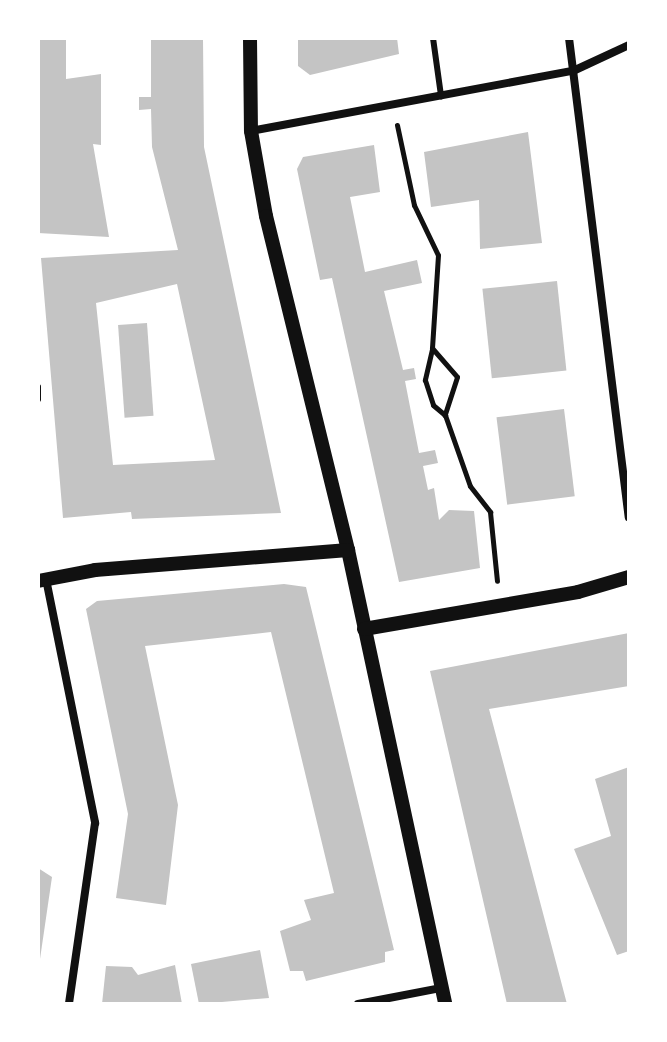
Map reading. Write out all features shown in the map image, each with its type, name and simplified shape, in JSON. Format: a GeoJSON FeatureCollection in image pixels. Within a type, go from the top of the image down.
{"type":"FeatureCollection","features":[{"type":"Feature","properties":{"kind":"street"},"geometry":{"type":"LineString","coordinates":[[250,38],[251,131],[266,216],[348,550],[445,1004]]}},
{"type":"Feature","properties":{"kind":"street"},"geometry":{"type":"LineString","coordinates":[[569,38],[629,517]]}},
{"type":"Feature","properties":{"kind":"street"},"geometry":{"type":"LineString","coordinates":[[251,131],[573,71],[629,45]]}},
{"type":"Feature","properties":{"kind":"street"},"geometry":{"type":"LineString","coordinates":[[69,1004],[95,823],[42,580],[111,568],[348,550]]}},
{"type":"Feature","properties":{"kind":"street"},"geometry":{"type":"LineString","coordinates":[[364,629],[499,606],[629,577]]}},
{"type":"Feature","properties":{"kind":"street"},"geometry":{"type":"LineString","coordinates":[[358,1004],[441,988]]}},
{"type":"Feature","properties":{"kind":"lane"},"geometry":{"type":"LineString","coordinates":[[433,38],[441,96]]}},
{"type":"Feature","properties":{"kind":"path"},"geometry":{"type":"LineString","coordinates":[[393,105],[414,205],[438,255],[432,348],[425,380],[433,405],[445,415],[470,486],[490,512],[499,606]]}},
{"type":"Feature","properties":{"kind":"path"},"geometry":{"type":"LineString","coordinates":[[432,348],[457,377],[445,415]]}},
{"type":"Feature","properties":{"kind":"path"},"geometry":{"type":"LineString","coordinates":[[38,386],[38,399]]}},
{"type":"Feature","properties":{"kind":"building"},"geometry":{"type":"Polygon","coordinates":[[[38,38],[66,38],[66,79],[101,74],[101,145],[93,144],[109,237],[38,233],[38,38]]]}},
{"type":"Feature","properties":{"kind":"building"},"geometry":{"type":"Polygon","coordinates":[[[151,38],[203,38],[204,147],[281,513],[132,519],[131,512],[63,518],[41,258],[178,250],[152,147],[151,109],[139,110],[139,97],[151,97],[151,38]],[[177,284],[96,303],[113,465],[215,460],[177,284]]]}},
{"type":"Feature","properties":{"kind":"building"},"geometry":{"type":"Polygon","coordinates":[[[298,38],[397,38],[399,54],[310,75],[298,66],[298,38]]]}},
{"type":"Feature","properties":{"kind":"building"},"geometry":{"type":"Polygon","coordinates":[[[528,132],[542,243],[480,249],[479,200],[431,207],[424,152],[528,132]]]}},
{"type":"Feature","properties":{"kind":"building"},"geometry":{"type":"Polygon","coordinates":[[[374,145],[380,192],[350,197],[365,272],[417,260],[422,283],[384,291],[403,370],[414,368],[416,379],[405,381],[419,453],[435,450],[438,463],[423,466],[428,490],[434,488],[439,520],[449,510],[474,511],[480,568],[399,582],[332,278],[320,280],[297,169],[303,157],[374,145]]]}},
{"type":"Feature","properties":{"kind":"building"},"geometry":{"type":"Polygon","coordinates":[[[557,281],[566,371],[492,378],[482,289],[557,281]]]}},
{"type":"Feature","properties":{"kind":"building"},"geometry":{"type":"Polygon","coordinates":[[[147,323],[153,416],[125,418],[118,325],[147,323]]]}},
{"type":"Feature","properties":{"kind":"building"},"geometry":{"type":"Polygon","coordinates":[[[564,409],[575,496],[507,505],[497,417],[564,409]]]}},
{"type":"Feature","properties":{"kind":"building"},"geometry":{"type":"Polygon","coordinates":[[[284,584],[306,587],[394,950],[385,952],[385,962],[306,981],[303,971],[290,971],[280,931],[311,920],[304,900],[334,893],[271,632],[145,646],[178,805],[166,905],[116,898],[128,814],[86,609],[97,601],[284,584]]]}},
{"type":"Feature","properties":{"kind":"building"},"geometry":{"type":"Polygon","coordinates":[[[629,633],[629,686],[489,709],[567,1004],[507,1004],[430,671],[629,633]]]}},
{"type":"Feature","properties":{"kind":"building"},"geometry":{"type":"Polygon","coordinates":[[[629,767],[629,951],[617,955],[574,849],[611,836],[595,779],[629,767]]]}},
{"type":"Feature","properties":{"kind":"building"},"geometry":{"type":"Polygon","coordinates":[[[38,868],[52,877],[40,959],[38,959],[38,868]]]}},
{"type":"Feature","properties":{"kind":"building"},"geometry":{"type":"Polygon","coordinates":[[[260,950],[269,998],[199,1004],[191,964],[260,950]]]}},
{"type":"Feature","properties":{"kind":"building"},"geometry":{"type":"Polygon","coordinates":[[[175,965],[182,1004],[102,1004],[106,966],[132,967],[138,975],[175,965]]]}}]}
